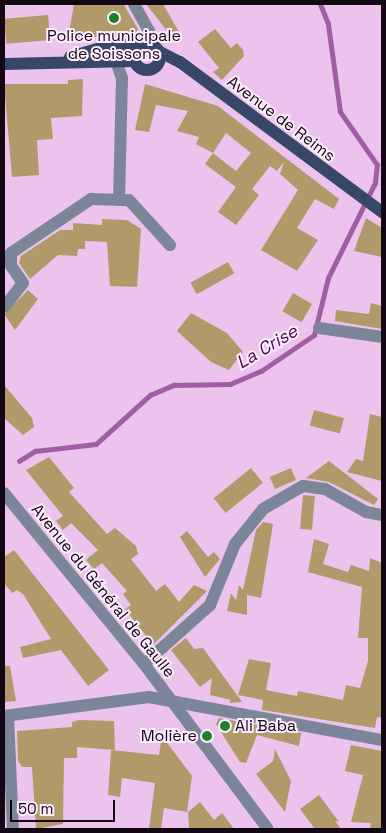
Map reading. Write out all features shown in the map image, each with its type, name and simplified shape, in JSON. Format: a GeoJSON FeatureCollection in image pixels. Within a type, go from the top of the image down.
{"type":"FeatureCollection","features":[{"type":"Feature","properties":{"kind":"main road"},"geometry":{"type":"LineString","coordinates":[[63,60],[114,44],[151,52]]}},
{"type":"Feature","properties":{"kind":"main road"},"geometry":{"type":"LineString","coordinates":[[4,64],[63,60],[134,61],[151,52]]}},
{"type":"Feature","properties":{"kind":"main road"},"geometry":{"type":"LineString","coordinates":[[134,61],[147,70],[151,52]]}},
{"type":"Feature","properties":{"kind":"main road","name":"Avenue de Reims"},"geometry":{"type":"LineString","coordinates":[[151,52],[189,70],[374,207]]}},
{"type":"Feature","properties":{"kind":"street"},"geometry":{"type":"LineString","coordinates":[[134,4],[149,31],[151,52]]}},
{"type":"Feature","properties":{"kind":"street"},"geometry":{"type":"LineString","coordinates":[[116,61],[122,78],[119,200]]}},
{"type":"Feature","properties":{"kind":"street"},"geometry":{"type":"LineString","coordinates":[[5,306],[23,283],[8,259],[17,245],[92,198],[129,200],[170,245]]}},
{"type":"Feature","properties":{"kind":"street"},"geometry":{"type":"LineString","coordinates":[[319,328],[382,337]]}},
{"type":"Feature","properties":{"kind":"street"},"geometry":{"type":"LineString","coordinates":[[144,664],[210,606],[235,544],[263,509],[303,486],[325,489],[366,512],[382,515]]}},
{"type":"Feature","properties":{"kind":"street","name":"Avenue du Général de Gaulle"},"geometry":{"type":"LineString","coordinates":[[4,493],[144,664],[168,700],[268,829]]}},
{"type":"Feature","properties":{"kind":"street"},"geometry":{"type":"LineString","coordinates":[[13,829],[6,716],[149,697],[382,740]]}},
{"type":"Feature","properties":{"kind":"building"},"geometry":{"type":"Polygon","coordinates":[[[74,4],[124,5],[138,29],[135,35],[68,39],[74,4]]]}},
{"type":"Feature","properties":{"kind":"building"},"geometry":{"type":"Polygon","coordinates":[[[146,4],[163,4],[179,32],[172,37],[146,4]]]}},
{"type":"Feature","properties":{"kind":"building"},"geometry":{"type":"Polygon","coordinates":[[[48,15],[50,40],[6,44],[4,19],[48,15]]]}},
{"type":"Feature","properties":{"kind":"building"},"geometry":{"type":"Polygon","coordinates":[[[215,29],[231,48],[237,43],[243,50],[244,56],[222,80],[213,72],[219,68],[198,42],[215,29]]]}},
{"type":"Feature","properties":{"kind":"building"},"geometry":{"type":"Polygon","coordinates":[[[83,79],[82,116],[51,118],[53,139],[37,140],[39,175],[12,177],[4,84],[68,84],[68,80],[83,79]]]}},
{"type":"Feature","properties":{"kind":"building"},"geometry":{"type":"Polygon","coordinates":[[[145,84],[218,106],[339,199],[334,209],[315,199],[297,228],[318,240],[297,271],[261,250],[298,190],[280,174],[284,162],[277,171],[270,166],[252,189],[259,195],[236,225],[218,212],[236,187],[205,164],[213,153],[196,144],[199,137],[177,131],[188,111],[156,105],[149,132],[135,130],[145,84]],[[226,133],[213,153],[236,171],[251,153],[226,133]]]}},
{"type":"Feature","properties":{"kind":"building"},"geometry":{"type":"Polygon","coordinates":[[[366,218],[382,228],[382,257],[354,251],[366,218]]]}},
{"type":"Feature","properties":{"kind":"building"},"geometry":{"type":"Polygon","coordinates":[[[102,219],[127,220],[141,229],[137,287],[110,286],[107,242],[85,241],[85,249],[78,249],[77,256],[58,255],[30,279],[19,263],[21,256],[60,230],[73,230],[73,223],[102,225],[102,219]]]}},
{"type":"Feature","properties":{"kind":"building"},"geometry":{"type":"Polygon","coordinates":[[[228,262],[234,273],[197,294],[190,283],[228,262]]]}},
{"type":"Feature","properties":{"kind":"building"},"geometry":{"type":"Polygon","coordinates":[[[28,290],[38,299],[15,330],[4,314],[28,290]]]}},
{"type":"Feature","properties":{"kind":"building"},"geometry":{"type":"Polygon","coordinates":[[[293,293],[312,304],[302,322],[282,311],[293,293]]]}},
{"type":"Feature","properties":{"kind":"building"},"geometry":{"type":"Polygon","coordinates":[[[371,303],[382,306],[382,329],[335,321],[336,310],[369,314],[371,303]]]}},
{"type":"Feature","properties":{"kind":"building"},"geometry":{"type":"Polygon","coordinates":[[[191,313],[227,333],[243,352],[229,370],[211,362],[177,331],[191,313]]]}},
{"type":"Feature","properties":{"kind":"building"},"geometry":{"type":"Polygon","coordinates":[[[4,385],[32,418],[34,427],[23,435],[4,418],[4,385]]]}},
{"type":"Feature","properties":{"kind":"building"},"geometry":{"type":"Polygon","coordinates":[[[314,410],[344,418],[340,433],[310,425],[314,410]]]}},
{"type":"Feature","properties":{"kind":"building"},"geometry":{"type":"Polygon","coordinates":[[[370,414],[382,417],[382,481],[347,472],[356,459],[363,461],[370,414]]]}},
{"type":"Feature","properties":{"kind":"building"},"geometry":{"type":"Polygon","coordinates":[[[49,457],[74,488],[69,492],[107,534],[115,528],[136,546],[138,554],[131,559],[156,591],[165,584],[179,602],[194,585],[207,591],[153,645],[125,609],[131,605],[123,594],[127,591],[102,563],[94,569],[86,560],[98,550],[71,523],[63,530],[56,521],[63,516],[26,470],[49,457]]]}},
{"type":"Feature","properties":{"kind":"building"},"geometry":{"type":"Polygon","coordinates":[[[329,461],[378,499],[374,505],[329,482],[306,478],[329,461]]]}},
{"type":"Feature","properties":{"kind":"building"},"geometry":{"type":"Polygon","coordinates":[[[251,468],[263,483],[226,513],[214,498],[251,468]]]}},
{"type":"Feature","properties":{"kind":"building"},"geometry":{"type":"Polygon","coordinates":[[[291,468],[296,480],[275,489],[270,477],[291,468]]]}},
{"type":"Feature","properties":{"kind":"building"},"geometry":{"type":"Polygon","coordinates":[[[303,495],[315,496],[312,530],[300,529],[303,495]]]}},
{"type":"Feature","properties":{"kind":"building"},"geometry":{"type":"Polygon","coordinates":[[[263,522],[273,524],[261,598],[247,595],[247,615],[227,611],[231,593],[236,600],[239,585],[243,590],[256,530],[263,522]]]}},
{"type":"Feature","properties":{"kind":"building"},"geometry":{"type":"Polygon","coordinates":[[[187,531],[208,557],[214,552],[220,559],[205,577],[180,537],[187,531]]]}},
{"type":"Feature","properties":{"kind":"building"},"geometry":{"type":"Polygon","coordinates":[[[314,539],[329,544],[323,564],[348,572],[351,565],[369,571],[370,558],[382,563],[382,718],[377,717],[375,728],[262,710],[263,700],[238,695],[249,659],[271,663],[266,690],[297,696],[298,691],[343,700],[346,685],[360,688],[368,661],[368,638],[358,638],[362,587],[308,572],[314,539]]]}},
{"type":"Feature","properties":{"kind":"building"},"geometry":{"type":"Polygon","coordinates":[[[14,550],[109,670],[88,686],[61,650],[23,658],[20,647],[51,639],[23,594],[17,590],[12,593],[4,583],[4,557],[14,550]]]}},
{"type":"Feature","properties":{"kind":"building"},"geometry":{"type":"Polygon","coordinates":[[[186,638],[194,649],[203,648],[242,702],[229,703],[231,700],[210,695],[212,678],[200,687],[171,650],[186,638]]]}},
{"type":"Feature","properties":{"kind":"building"},"geometry":{"type":"Polygon","coordinates":[[[4,666],[10,666],[16,701],[4,702],[4,666]]]}},
{"type":"Feature","properties":{"kind":"building"},"geometry":{"type":"Polygon","coordinates":[[[219,718],[301,733],[299,746],[257,735],[246,763],[240,762],[216,724],[219,718]]]}},
{"type":"Feature","properties":{"kind":"building"},"geometry":{"type":"Polygon","coordinates":[[[79,720],[114,721],[115,750],[77,747],[77,758],[64,758],[63,824],[36,829],[32,767],[22,767],[18,761],[17,731],[72,727],[72,722],[79,720]]]}},
{"type":"Feature","properties":{"kind":"building"},"geometry":{"type":"Polygon","coordinates":[[[162,736],[192,776],[187,812],[164,808],[161,829],[149,829],[155,783],[122,778],[120,797],[108,795],[111,750],[159,755],[162,736]]]}},
{"type":"Feature","properties":{"kind":"building"},"geometry":{"type":"Polygon","coordinates":[[[351,745],[382,751],[382,829],[370,829],[371,823],[351,822],[363,775],[345,771],[351,745]]]}},
{"type":"Feature","properties":{"kind":"building"},"geometry":{"type":"Polygon","coordinates":[[[275,749],[291,781],[285,812],[256,774],[273,761],[275,749]]]}},
{"type":"Feature","properties":{"kind":"building"},"geometry":{"type":"Polygon","coordinates":[[[319,795],[339,822],[335,821],[341,829],[315,829],[300,809],[319,795]]]}},
{"type":"Feature","properties":{"kind":"building"},"geometry":{"type":"Polygon","coordinates":[[[200,802],[214,820],[222,813],[234,829],[189,829],[188,812],[200,802]]]}},
{"type":"Feature","properties":{"kind":"waterway","name":"La Crise"},"geometry":{"type":"LineString","coordinates":[[19,461],[35,451],[96,444],[150,395],[174,385],[230,384],[261,371],[314,335],[328,278],[375,183],[377,165],[340,112],[328,24],[320,4]]}},
{"type":"Feature","properties":{"kind":"place","name":"Police municipale de Soissons"},"geometry":{"type":"Point","coordinates":[114,18]}},
{"type":"Feature","properties":{"kind":"place","name":"Ali Baba"},"geometry":{"type":"Point","coordinates":[225,726]}},
{"type":"Feature","properties":{"kind":"place","name":"Molière"},"geometry":{"type":"Point","coordinates":[207,736]}}]}
